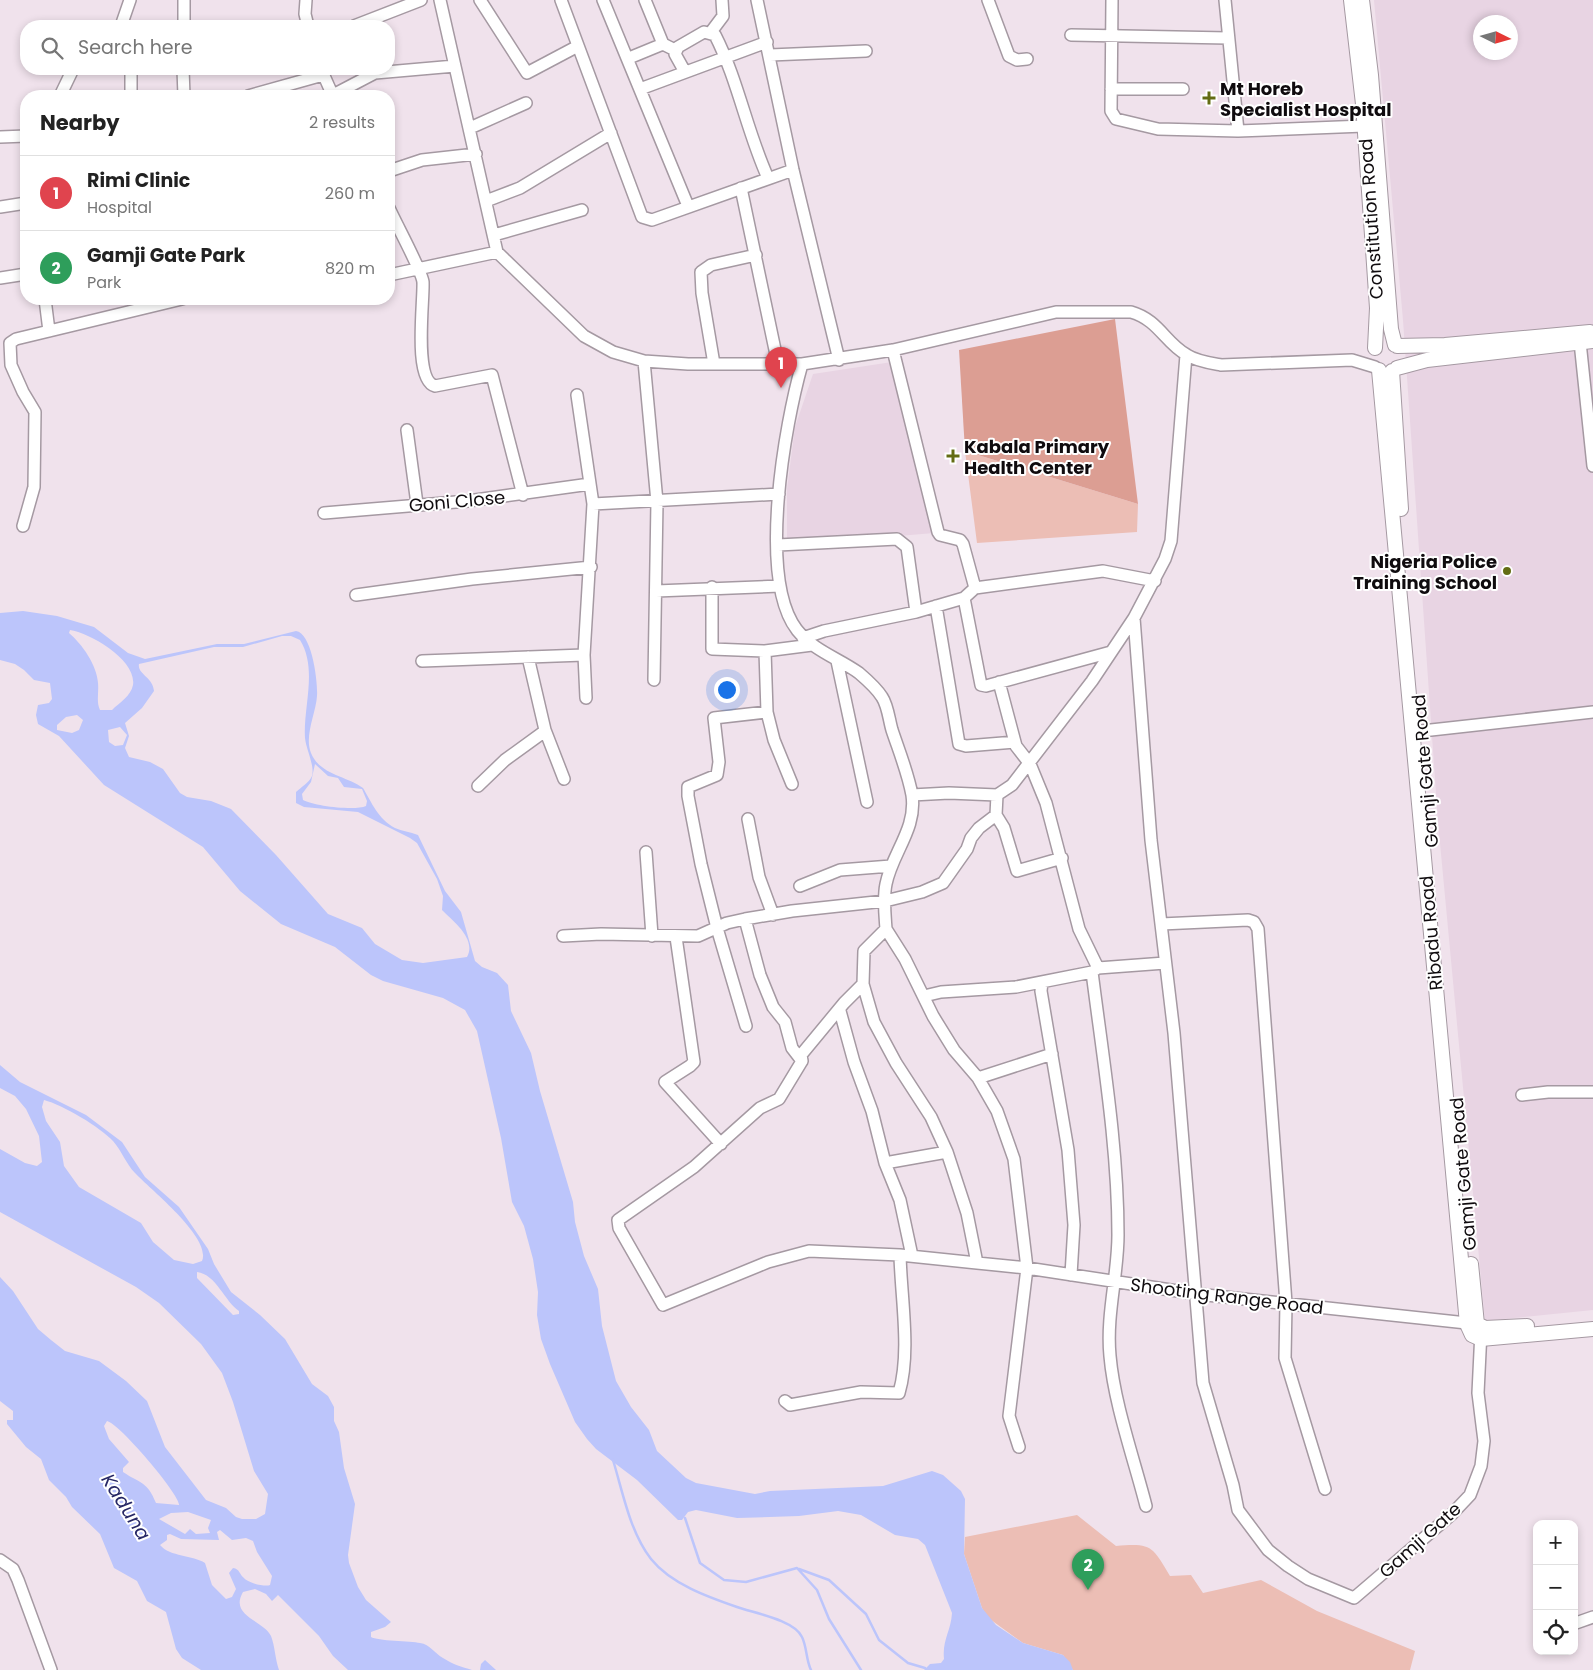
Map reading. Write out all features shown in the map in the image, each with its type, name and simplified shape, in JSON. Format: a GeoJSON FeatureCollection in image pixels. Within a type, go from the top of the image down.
{"type":"FeatureCollection","features":[{"type":"Feature","properties":{"kind":"main road","name":"Constitution Road"},"geometry":{"type":"LineString","coordinates":[[1351,0],[1364,126],[1378,315],[1374,350],[1386,369],[1402,357],[1396,346],[1391,329],[1371,75],[1362,0]]}},
{"type":"Feature","properties":{"kind":"main road"},"geometry":{"type":"LineString","coordinates":[[1374,350],[1387,342],[1396,346],[1446,345],[1593,332]]}},
{"type":"Feature","properties":{"kind":"main road"},"geometry":{"type":"LineString","coordinates":[[1424,810],[1383,409],[1386,369],[1427,360],[1586,342]]}},
{"type":"Feature","properties":{"kind":"main road","name":"Gamji Gate Road"},"geometry":{"type":"LineString","coordinates":[[1386,369],[1393,407],[1422,731],[1424,810],[1477,1327]]}},
{"type":"Feature","properties":{"kind":"main road"},"geometry":{"type":"LineString","coordinates":[[1477,1327],[1593,1321]]}},
{"type":"Feature","properties":{"kind":"main road"},"geometry":{"type":"LineString","coordinates":[[1477,1327],[1593,1329]]}},
{"type":"Feature","properties":{"kind":"street"},"geometry":{"type":"LineString","coordinates":[[123,20],[130,0]]}},
{"type":"Feature","properties":{"kind":"street"},"geometry":{"type":"LineString","coordinates":[[184,0],[184,20]]}},
{"type":"Feature","properties":{"kind":"street"},"geometry":{"type":"LineString","coordinates":[[306,0],[306,20]]}},
{"type":"Feature","properties":{"kind":"street"},"geometry":{"type":"LineString","coordinates":[[369,20],[420,0]]}},
{"type":"Feature","properties":{"kind":"street"},"geometry":{"type":"LineString","coordinates":[[480,0],[527,73],[578,46]]}},
{"type":"Feature","properties":{"kind":"street"},"geometry":{"type":"LineString","coordinates":[[561,0],[642,217],[652,220],[793,170]]}},
{"type":"Feature","properties":{"kind":"street"},"geometry":{"type":"LineString","coordinates":[[603,0],[629,58],[688,206]]}},
{"type":"Feature","properties":{"kind":"street"},"geometry":{"type":"LineString","coordinates":[[645,0],[664,44],[675,50],[685,72]]}},
{"type":"Feature","properties":{"kind":"street"},"geometry":{"type":"LineString","coordinates":[[710,32],[723,16],[722,0]]}},
{"type":"Feature","properties":{"kind":"street"},"geometry":{"type":"LineString","coordinates":[[757,0],[793,170],[839,360]]}},
{"type":"Feature","properties":{"kind":"street"},"geometry":{"type":"LineString","coordinates":[[988,0],[1009,56],[1017,60],[1027,59]]}},
{"type":"Feature","properties":{"kind":"street"},"geometry":{"type":"LineString","coordinates":[[1112,0],[1111,111],[1116,119],[1158,128],[1238,131],[1364,126]]}},
{"type":"Feature","properties":{"kind":"street"},"geometry":{"type":"LineString","coordinates":[[1225,0],[1238,131]]}},
{"type":"Feature","properties":{"kind":"street"},"geometry":{"type":"LineString","coordinates":[[444,1],[455,66],[497,252],[584,336],[613,352],[644,361],[714,364],[802,364],[839,360],[893,350],[1056,312],[1131,312],[1142,315],[1153,323],[1186,355],[1221,365],[1352,360],[1386,369]]}},
{"type":"Feature","properties":{"kind":"street"},"geometry":{"type":"LineString","coordinates":[[675,50],[704,32],[710,32],[715,35],[726,57],[744,116],[768,178]]}},
{"type":"Feature","properties":{"kind":"street"},"geometry":{"type":"LineString","coordinates":[[1071,35],[1228,38]]}},
{"type":"Feature","properties":{"kind":"street"},"geometry":{"type":"LineString","coordinates":[[640,89],[767,42]]}},
{"type":"Feature","properties":{"kind":"street"},"geometry":{"type":"LineString","coordinates":[[629,58],[664,44]]}},
{"type":"Feature","properties":{"kind":"street"},"geometry":{"type":"LineString","coordinates":[[770,55],[866,51]]}},
{"type":"Feature","properties":{"kind":"street"},"geometry":{"type":"LineString","coordinates":[[395,71],[455,66]]}},
{"type":"Feature","properties":{"kind":"street"},"geometry":{"type":"LineString","coordinates":[[63,90],[70,75]]}},
{"type":"Feature","properties":{"kind":"street"},"geometry":{"type":"LineString","coordinates":[[131,75],[131,90]]}},
{"type":"Feature","properties":{"kind":"street"},"geometry":{"type":"LineString","coordinates":[[183,75],[184,90]]}},
{"type":"Feature","properties":{"kind":"street"},"geometry":{"type":"LineString","coordinates":[[269,90],[313,75]]}},
{"type":"Feature","properties":{"kind":"street"},"geometry":{"type":"LineString","coordinates":[[323,75],[330,90]]}},
{"type":"Feature","properties":{"kind":"street"},"geometry":{"type":"LineString","coordinates":[[344,90],[371,75]]}},
{"type":"Feature","properties":{"kind":"street"},"geometry":{"type":"LineString","coordinates":[[1111,89],[1183,89]]}},
{"type":"Feature","properties":{"kind":"street"},"geometry":{"type":"LineString","coordinates":[[470,128],[526,103]]}},
{"type":"Feature","properties":{"kind":"street"},"geometry":{"type":"LineString","coordinates":[[486,201],[520,188],[610,133]]}},
{"type":"Feature","properties":{"kind":"street"},"geometry":{"type":"LineString","coordinates":[[0,137],[20,136]]}},
{"type":"Feature","properties":{"kind":"street"},"geometry":{"type":"LineString","coordinates":[[395,169],[422,160],[476,154]]}},
{"type":"Feature","properties":{"kind":"street"},"geometry":{"type":"LineString","coordinates":[[741,188],[778,364]]}},
{"type":"Feature","properties":{"kind":"street"},"geometry":{"type":"LineString","coordinates":[[0,207],[20,204]]}},
{"type":"Feature","properties":{"kind":"street"},"geometry":{"type":"LineString","coordinates":[[494,235],[582,210]]}},
{"type":"Feature","properties":{"kind":"street"},"geometry":{"type":"LineString","coordinates":[[395,221],[423,282],[421,353],[428,380],[435,386],[492,375],[523,495]]}},
{"type":"Feature","properties":{"kind":"street"},"geometry":{"type":"LineString","coordinates":[[395,274],[497,252]]}},
{"type":"Feature","properties":{"kind":"street"},"geometry":{"type":"LineString","coordinates":[[714,364],[702,293],[701,272],[711,265],[756,255]]}},
{"type":"Feature","properties":{"kind":"street"},"geometry":{"type":"LineString","coordinates":[[0,278],[20,275]]}},
{"type":"Feature","properties":{"kind":"street"},"geometry":{"type":"LineString","coordinates":[[46,305],[49,331]]}},
{"type":"Feature","properties":{"kind":"street"},"geometry":{"type":"LineString","coordinates":[[23,526],[34,487],[36,417],[11,365],[10,343],[16,339],[157,305]]}},
{"type":"Feature","properties":{"kind":"street"},"geometry":{"type":"LineString","coordinates":[[1586,342],[1593,466]]}},
{"type":"Feature","properties":{"kind":"street"},"geometry":{"type":"LineString","coordinates":[[893,350],[938,532],[943,537],[960,540],[964,544],[975,588]]}},
{"type":"Feature","properties":{"kind":"street"},"geometry":{"type":"LineString","coordinates":[[1352,360],[1374,350]]}},
{"type":"Feature","properties":{"kind":"street"},"geometry":{"type":"LineString","coordinates":[[912,795],[949,793],[997,795],[1012,785],[1030,764],[1134,618],[1155,581],[1170,541],[1186,355]]}},
{"type":"Feature","properties":{"kind":"street"},"geometry":{"type":"LineString","coordinates":[[644,361],[657,502],[654,680]]}},
{"type":"Feature","properties":{"kind":"street"},"geometry":{"type":"LineString","coordinates":[[802,364],[786,430],[779,494],[778,545],[780,586],[787,612],[808,641],[837,662],[858,673],[882,697],[912,795],[911,822],[891,866],[885,885],[886,930],[905,959],[954,1050],[978,1078],[997,1112],[1014,1159],[1027,1268],[1009,1416],[1019,1447]]}},
{"type":"Feature","properties":{"kind":"street"},"geometry":{"type":"LineString","coordinates":[[578,395],[593,504],[591,567],[584,655],[586,698]]}},
{"type":"Feature","properties":{"kind":"street"},"geometry":{"type":"LineString","coordinates":[[407,430],[417,504]]}},
{"type":"Feature","properties":{"kind":"street","name":"Goni Close"},"geometry":{"type":"LineString","coordinates":[[324,513],[523,495],[590,484]]}},
{"type":"Feature","properties":{"kind":"street"},"geometry":{"type":"LineString","coordinates":[[593,504],[779,494]]}},
{"type":"Feature","properties":{"kind":"street"},"geometry":{"type":"LineString","coordinates":[[778,545],[897,539],[907,547],[916,612]]}},
{"type":"Feature","properties":{"kind":"street"},"geometry":{"type":"LineString","coordinates":[[356,595],[472,579],[591,567]]}},
{"type":"Feature","properties":{"kind":"street"},"geometry":{"type":"LineString","coordinates":[[712,587],[712,649],[765,651],[808,641],[824,631],[916,612],[964,598],[975,588],[1103,571],[1155,581]]}},
{"type":"Feature","properties":{"kind":"street"},"geometry":{"type":"LineString","coordinates":[[656,591],[712,587],[780,586]]}},
{"type":"Feature","properties":{"kind":"street"},"geometry":{"type":"LineString","coordinates":[[964,598],[979,683],[986,686],[1111,652]]}},
{"type":"Feature","properties":{"kind":"street"},"geometry":{"type":"LineString","coordinates":[[936,606],[959,744],[966,746],[1016,742]]}},
{"type":"Feature","properties":{"kind":"street"},"geometry":{"type":"LineString","coordinates":[[1134,618],[1150,840],[1174,1033],[1197,1294]]}},
{"type":"Feature","properties":{"kind":"street"},"geometry":{"type":"LineString","coordinates":[[765,651],[768,712],[774,740],[792,784]]}},
{"type":"Feature","properties":{"kind":"street"},"geometry":{"type":"LineString","coordinates":[[422,661],[584,655]]}},
{"type":"Feature","properties":{"kind":"street"},"geometry":{"type":"LineString","coordinates":[[528,658],[546,731],[564,779]]}},
{"type":"Feature","properties":{"kind":"street"},"geometry":{"type":"LineString","coordinates":[[837,662],[867,802]]}},
{"type":"Feature","properties":{"kind":"street"},"geometry":{"type":"LineString","coordinates":[[999,682],[1016,746],[1030,764],[1046,803],[1062,858],[1079,929],[1095,970],[1115,1166],[1118,1236],[1108,1337],[1115,1386],[1146,1506]]}},
{"type":"Feature","properties":{"kind":"street"},"geometry":{"type":"LineString","coordinates":[[746,1026],[717,928],[701,864],[688,787],[717,776],[719,772],[714,718],[768,712]]}},
{"type":"Feature","properties":{"kind":"street"},"geometry":{"type":"LineString","coordinates":[[1422,731],[1593,712]]}},
{"type":"Feature","properties":{"kind":"street"},"geometry":{"type":"LineString","coordinates":[[478,786],[505,760],[546,731]]}},
{"type":"Feature","properties":{"kind":"street"},"geometry":{"type":"LineString","coordinates":[[997,795],[996,815],[1004,828],[1017,871],[1062,858]]}},
{"type":"Feature","properties":{"kind":"street"},"geometry":{"type":"LineString","coordinates":[[563,936],[601,934],[698,936],[745,919],[885,901],[922,892],[943,883],[967,849],[971,838],[979,828],[996,815]]}},
{"type":"Feature","properties":{"kind":"street"},"geometry":{"type":"LineString","coordinates":[[748,819],[759,877],[773,915]]}},
{"type":"Feature","properties":{"kind":"street"},"geometry":{"type":"LineString","coordinates":[[646,852],[652,936]]}},
{"type":"Feature","properties":{"kind":"street"},"geometry":{"type":"LineString","coordinates":[[800,886],[840,870],[891,866]]}},
{"type":"Feature","properties":{"kind":"street"},"geometry":{"type":"LineString","coordinates":[[745,919],[760,975],[773,1007],[785,1022],[792,1048],[802,1061]]}},
{"type":"Feature","properties":{"kind":"street"},"geometry":{"type":"LineString","coordinates":[[1161,924],[1248,920],[1254,922],[1258,929],[1286,1303],[1285,1358],[1325,1489]]}},
{"type":"Feature","properties":{"kind":"street"},"geometry":{"type":"LineString","coordinates":[[886,930],[864,951],[863,984],[874,1022],[896,1063],[930,1117],[947,1152],[967,1213],[977,1263]]}},
{"type":"Feature","properties":{"kind":"street"},"geometry":{"type":"LineString","coordinates":[[676,937],[694,1062],[665,1082],[720,1144],[760,1108],[779,1099],[802,1061],[801,1055],[863,984]]}},
{"type":"Feature","properties":{"kind":"street"},"geometry":{"type":"LineString","coordinates":[[924,996],[941,992],[1016,987],[1095,970],[1165,963]]}},
{"type":"Feature","properties":{"kind":"street"},"geometry":{"type":"LineString","coordinates":[[1042,982],[1041,991],[1068,1150],[1074,1225],[1071,1276]]}},
{"type":"Feature","properties":{"kind":"street"},"geometry":{"type":"LineString","coordinates":[[840,1011],[854,1062],[907,1222],[912,1256]]}},
{"type":"Feature","properties":{"kind":"street"},"geometry":{"type":"LineString","coordinates":[[978,1078],[1052,1054]]}},
{"type":"Feature","properties":{"kind":"street"},"geometry":{"type":"LineString","coordinates":[[1522,1095],[1593,1092]]}},
{"type":"Feature","properties":{"kind":"street","name":"Shooting Range Road"},"geometry":{"type":"LineString","coordinates":[[720,1144],[694,1167],[618,1220],[661,1304],[667,1305],[741,1272],[809,1250],[900,1255],[1027,1268],[1197,1294],[1477,1327]]}},
{"type":"Feature","properties":{"kind":"street"},"geometry":{"type":"LineString","coordinates":[[886,1162],[947,1152]]}},
{"type":"Feature","properties":{"kind":"street"},"geometry":{"type":"LineString","coordinates":[[785,1401],[790,1405],[861,1392],[899,1393],[902,1382],[904,1339],[900,1255]]}},
{"type":"Feature","properties":{"kind":"street","name":"Gamji Gate"},"geometry":{"type":"LineString","coordinates":[[1197,1294],[1198,1348],[1203,1383],[1234,1485],[1238,1510],[1268,1550],[1288,1566],[1308,1578],[1354,1598],[1452,1514],[1470,1495],[1482,1466],[1484,1441],[1478,1393],[1477,1327]]}},
{"type":"Feature","properties":{"kind":"street"},"geometry":{"type":"LineString","coordinates":[[0,1560],[13,1570],[16,1575],[52,1670]]}},
{"type":"Feature","properties":{"kind":"street"},"geometry":{"type":"LineString","coordinates":[[1578,1622],[1593,1617]]}},
{"type":"Feature","properties":{"kind":"shaded area","name":"Nigeria Police Training School"},"geometry":{"type":"Polygon","coordinates":[[[1374,0],[1593,0],[1593,1310],[1485,1321],[1438,822],[1403,320],[1374,0]]]}},
{"type":"Feature","properties":{"kind":"shaded area"},"geometry":{"type":"Polygon","coordinates":[[[1115,319],[1138,504],[965,451],[959,350],[1115,319]]]}},
{"type":"Feature","properties":{"kind":"shaded area"},"geometry":{"type":"Polygon","coordinates":[[[892,362],[934,533],[875,538],[787,539],[787,489],[795,427],[813,374],[892,362]]]}},
{"type":"Feature","properties":{"kind":"shaded area"},"geometry":{"type":"Polygon","coordinates":[[[965,451],[1138,504],[1137,532],[977,543],[965,451]]]}},
{"type":"Feature","properties":{"kind":"shaded area"},"geometry":{"type":"Polygon","coordinates":[[[1077,1515],[1116,1546],[1137,1545],[1150,1549],[1159,1558],[1170,1576],[1191,1575],[1203,1593],[1261,1580],[1317,1611],[1415,1651],[1410,1670],[1073,1670],[1063,1655],[1023,1643],[987,1617],[982,1608],[964,1554],[965,1537],[1077,1515]]]}},
{"type":"Feature","properties":{"kind":"water"},"geometry":{"type":"Polygon","coordinates":[[[23,611],[57,616],[94,627],[128,653],[145,659],[217,644],[244,644],[296,631],[302,634],[310,649],[316,680],[317,696],[309,739],[311,753],[315,760],[327,771],[363,788],[376,810],[389,824],[395,828],[418,835],[445,891],[461,912],[475,961],[482,967],[497,973],[508,985],[511,1011],[531,1053],[540,1091],[573,1202],[575,1222],[584,1256],[598,1289],[602,1326],[616,1381],[631,1407],[649,1430],[657,1451],[686,1478],[696,1483],[755,1494],[770,1491],[883,1486],[932,1471],[943,1475],[961,1491],[965,1499],[964,1554],[982,1608],[996,1625],[1023,1643],[1063,1655],[1070,1662],[1073,1670],[924,1670],[930,1664],[941,1663],[944,1659],[944,1646],[952,1613],[925,1545],[918,1539],[895,1535],[861,1515],[838,1511],[799,1516],[737,1518],[696,1510],[688,1512],[682,1520],[678,1520],[637,1480],[596,1449],[575,1422],[541,1339],[537,1315],[538,1292],[533,1259],[524,1226],[512,1202],[501,1138],[477,1031],[465,1010],[443,998],[383,981],[371,975],[335,947],[281,924],[240,891],[203,847],[104,785],[59,736],[38,724],[36,715],[38,705],[49,703],[52,699],[50,683],[34,680],[15,664],[0,660],[0,613],[23,611]],[[70,630],[69,633],[84,649],[95,669],[100,710],[112,710],[132,689],[132,676],[128,666],[120,657],[100,642],[79,632],[70,630]],[[282,636],[243,647],[214,647],[139,664],[140,670],[151,682],[154,691],[142,708],[125,723],[129,736],[125,748],[129,757],[150,762],[163,769],[180,793],[187,797],[211,801],[231,809],[276,855],[328,914],[362,928],[375,944],[402,960],[423,963],[467,957],[469,944],[466,937],[442,910],[443,896],[437,879],[417,843],[358,812],[304,807],[296,803],[296,792],[309,781],[313,772],[305,738],[309,676],[308,663],[300,640],[291,636],[282,636]],[[77,715],[66,717],[57,725],[57,730],[72,733],[79,730],[83,720],[77,715]],[[120,727],[108,730],[109,742],[115,746],[123,745],[127,735],[120,727]],[[315,764],[311,782],[302,794],[303,800],[334,807],[361,807],[366,806],[367,801],[362,789],[344,787],[338,778],[328,776],[315,764]]]}},
{"type":"Feature","properties":{"kind":"water","name":"Kaduna"},"geometry":{"type":"Polygon","coordinates":[[[0,1065],[20,1082],[86,1115],[122,1142],[145,1177],[179,1207],[208,1249],[214,1264],[231,1292],[260,1315],[285,1339],[312,1384],[328,1396],[334,1407],[334,1421],[339,1432],[344,1468],[355,1504],[348,1555],[349,1563],[358,1587],[366,1600],[391,1622],[385,1627],[371,1632],[371,1637],[424,1644],[446,1660],[472,1670],[348,1670],[333,1656],[319,1636],[278,1595],[272,1601],[266,1594],[255,1589],[243,1592],[240,1607],[249,1617],[267,1630],[271,1636],[279,1670],[201,1670],[182,1658],[176,1649],[166,1612],[147,1601],[137,1581],[114,1568],[100,1534],[72,1507],[66,1497],[49,1480],[41,1459],[26,1447],[7,1424],[7,1420],[13,1420],[13,1411],[0,1401],[0,1277],[13,1291],[38,1329],[51,1340],[65,1351],[99,1361],[126,1381],[147,1401],[165,1447],[206,1500],[226,1508],[236,1517],[256,1519],[265,1514],[268,1494],[254,1471],[222,1373],[201,1344],[159,1303],[136,1287],[0,1212],[0,1149],[25,1163],[37,1166],[42,1162],[39,1136],[26,1109],[15,1096],[0,1088],[0,1065]],[[44,1100],[42,1107],[46,1121],[60,1142],[64,1166],[79,1187],[141,1223],[153,1242],[174,1260],[193,1264],[202,1261],[203,1251],[189,1228],[166,1202],[132,1169],[107,1135],[71,1111],[44,1100]],[[197,1272],[197,1278],[233,1315],[239,1314],[239,1311],[210,1278],[197,1272]],[[107,1421],[104,1426],[109,1439],[129,1462],[123,1468],[123,1472],[146,1487],[156,1503],[179,1505],[170,1488],[136,1446],[114,1425],[107,1421]],[[188,1512],[171,1513],[159,1519],[185,1534],[190,1529],[196,1534],[210,1533],[208,1528],[211,1520],[188,1512]],[[220,1530],[217,1532],[219,1540],[181,1539],[170,1534],[167,1535],[167,1540],[160,1545],[175,1554],[194,1558],[205,1563],[212,1585],[226,1599],[232,1597],[236,1589],[229,1573],[233,1568],[237,1569],[246,1580],[261,1585],[270,1585],[272,1576],[257,1552],[253,1541],[246,1538],[232,1540],[220,1530]]]}},
{"type":"Feature","properties":{"kind":"water"},"geometry":{"type":"Polygon","coordinates":[[[485,1660],[496,1670],[480,1670],[481,1664],[485,1660]]]}},
{"type":"Feature","properties":{"kind":"waterway"},"geometry":{"type":"LineString","coordinates":[[613,1460],[632,1525],[644,1548],[659,1568],[679,1583],[702,1594],[791,1626],[802,1637],[811,1670]]}},
{"type":"Feature","properties":{"kind":"waterway"},"geometry":{"type":"LineString","coordinates":[[685,1518],[700,1563],[724,1580],[746,1582],[797,1568],[817,1590],[829,1619],[861,1670]]}},
{"type":"Feature","properties":{"kind":"waterway"},"geometry":{"type":"LineString","coordinates":[[799,1569],[829,1580],[866,1614],[879,1640],[908,1663],[925,1668]]}},
{"type":"Feature","properties":{"kind":"place","name":"Mt Horeb Specialist Hospital"},"geometry":{"type":"Point","coordinates":[1209,98]}},
{"type":"Feature","properties":{"kind":"place","name":"Rimi Clinic"},"geometry":{"type":"Point","coordinates":[781,388]}},
{"type":"Feature","properties":{"kind":"place","name":"Kabala Primary Health Center"},"geometry":{"type":"Point","coordinates":[953,456]}},
{"type":"Feature","properties":{"kind":"place","name":"Nigeria Police Training School"},"geometry":{"type":"Point","coordinates":[1507,571]}},
{"type":"Feature","properties":{"kind":"place","name":"Gamji Gate Park"},"geometry":{"type":"Point","coordinates":[1088,1590]}}]}
